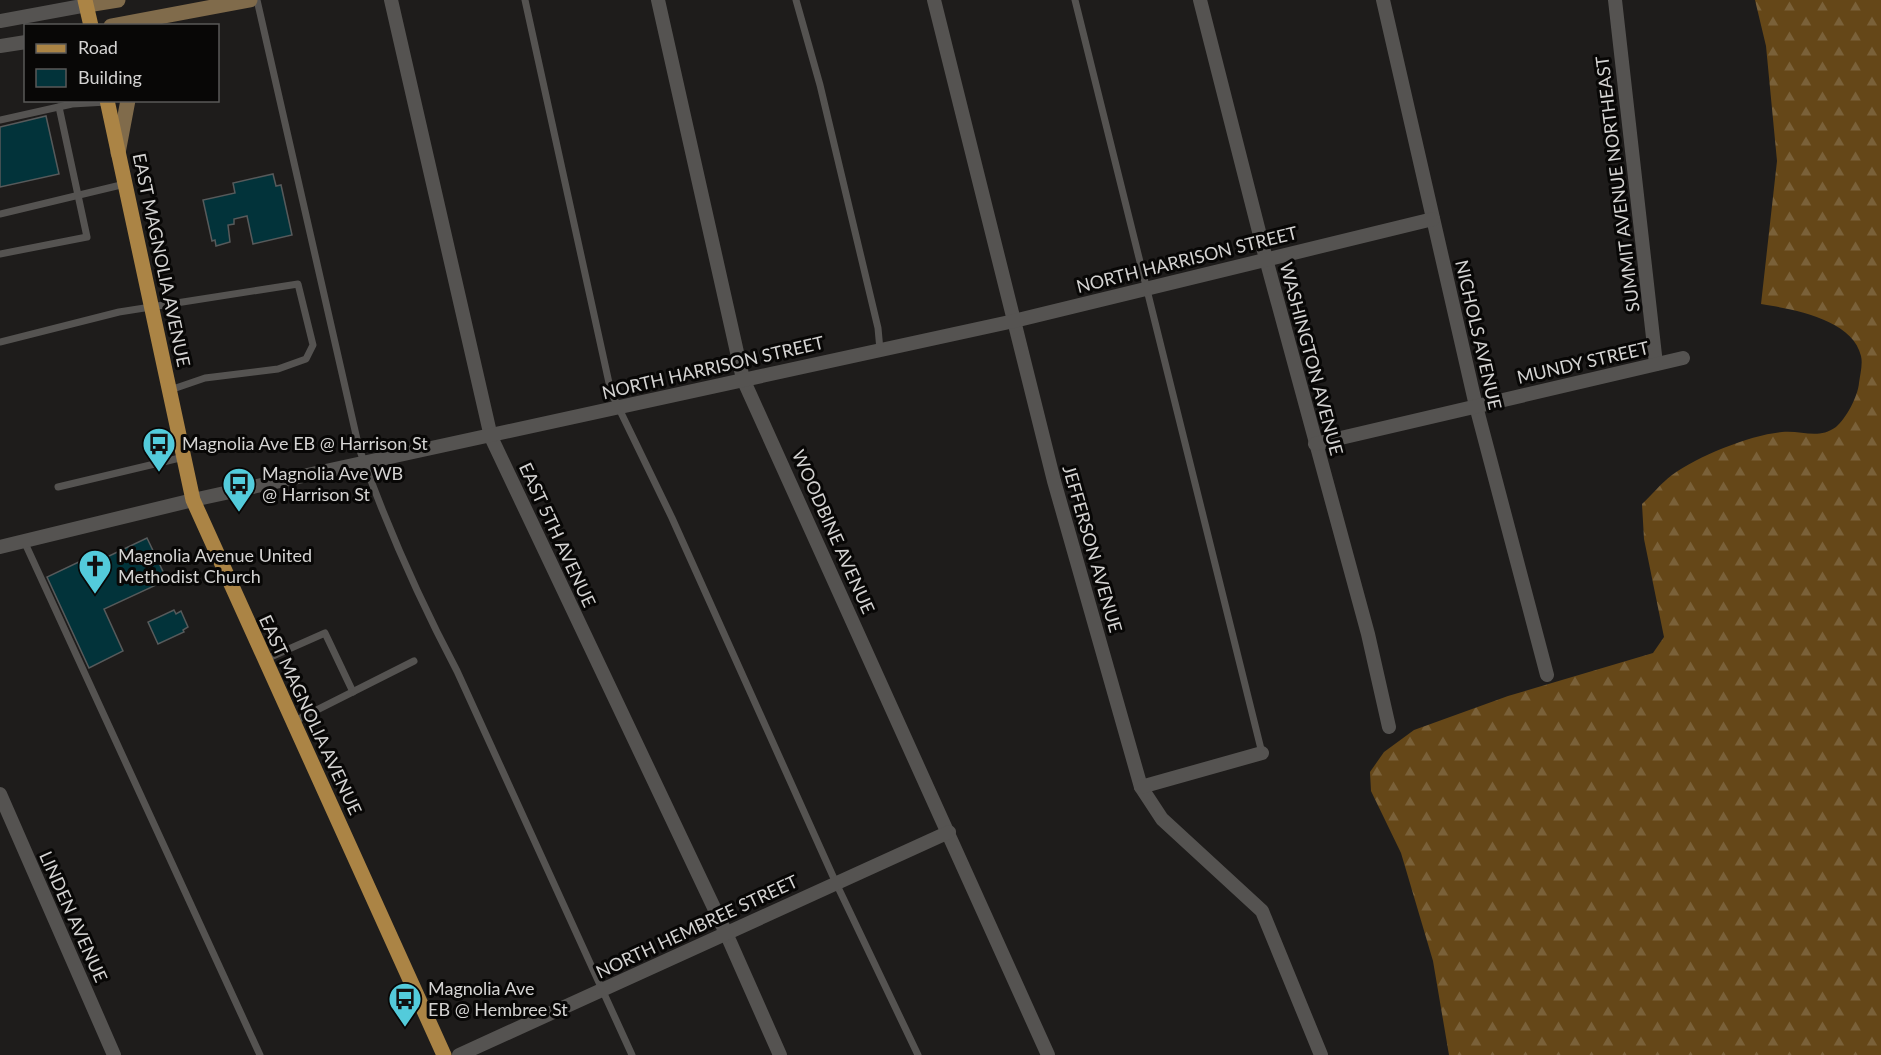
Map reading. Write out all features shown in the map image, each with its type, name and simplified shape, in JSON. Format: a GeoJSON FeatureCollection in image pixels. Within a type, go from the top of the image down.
{"type":"FeatureCollection","features":[{"type":"Feature","properties":{"kind":"main road"},"geometry":{"type":"LineString","coordinates":[[91,24],[86,3],[118,0]]}},
{"type":"Feature","properties":{"kind":"main road"},"geometry":{"type":"LineString","coordinates":[[122,24],[250,0]]}},
{"type":"Feature","properties":{"kind":"main road"},"geometry":{"type":"LineString","coordinates":[[177,24],[208,9]]}},
{"type":"Feature","properties":{"kind":"main road","name":"EAST MAGNOLIA AVENUE"},"geometry":{"type":"LineString","coordinates":[[107,102],[193,500],[444,1055]]}},
{"type":"Feature","properties":{"kind":"main road"},"geometry":{"type":"LineString","coordinates":[[118,153],[128,102]]}},
{"type":"Feature","properties":{"kind":"street","name":"EAST 5TH AVENUE"},"geometry":{"type":"LineString","coordinates":[[391,0],[491,436],[726,933],[780,1055]]}},
{"type":"Feature","properties":{"kind":"street","name":"WOODBINE AVENUE"},"geometry":{"type":"LineString","coordinates":[[658,0],[743,379],[1048,1055]]}},
{"type":"Feature","properties":{"kind":"street","name":"JEFFERSON AVENUE"},"geometry":{"type":"LineString","coordinates":[[934,0],[1054,481],[1141,788],[1162,819],[1262,911],[1321,1055]]}},
{"type":"Feature","properties":{"kind":"street","name":"WASHINGTON AVENUE"},"geometry":{"type":"LineString","coordinates":[[1200,0],[1315,444],[1368,634],[1389,727]]}},
{"type":"Feature","properties":{"kind":"street","name":"NICHOLS AVENUE"},"geometry":{"type":"LineString","coordinates":[[1383,0],[1476,406],[1547,675]]}},
{"type":"Feature","properties":{"kind":"street","name":"SUMMIT AVENUE NORTHEAST"},"geometry":{"type":"LineString","coordinates":[[1615,0],[1656,364]]}},
{"type":"Feature","properties":{"kind":"street"},"geometry":{"type":"LineString","coordinates":[[0,21],[86,3]]}},
{"type":"Feature","properties":{"kind":"street"},"geometry":{"type":"LineString","coordinates":[[0,46],[24,42]]}},
{"type":"Feature","properties":{"kind":"street","name":"NORTH HARRISON STREET"},"geometry":{"type":"LineString","coordinates":[[0,547],[193,500],[1014,321],[1433,219]]}},
{"type":"Feature","properties":{"kind":"street","name":"MUNDY STREET"},"geometry":{"type":"LineString","coordinates":[[1315,444],[1683,358]]}},
{"type":"Feature","properties":{"kind":"street"},"geometry":{"type":"LineString","coordinates":[[1141,788],[1262,753]]}},
{"type":"Feature","properties":{"kind":"street","name":"LINDEN AVENUE"},"geometry":{"type":"LineString","coordinates":[[0,794],[114,1055]]}},
{"type":"Feature","properties":{"kind":"street","name":"NORTH HEMBREE STREET"},"geometry":{"type":"LineString","coordinates":[[459,1055],[949,832]]}},
{"type":"Feature","properties":{"kind":"lane"},"geometry":{"type":"LineString","coordinates":[[257,0],[364,463],[436,632],[457,670],[632,1055]]}},
{"type":"Feature","properties":{"kind":"lane"},"geometry":{"type":"LineString","coordinates":[[525,0],[611,392],[621,407],[836,883],[918,1055]]}},
{"type":"Feature","properties":{"kind":"lane"},"geometry":{"type":"LineString","coordinates":[[796,0],[825,107],[878,328],[880,350]]}},
{"type":"Feature","properties":{"kind":"lane"},"geometry":{"type":"LineString","coordinates":[[1075,0],[1262,753]]}},
{"type":"Feature","properties":{"kind":"lane"},"geometry":{"type":"LineString","coordinates":[[0,120],[59,107],[99,102]]}},
{"type":"Feature","properties":{"kind":"lane"},"geometry":{"type":"LineString","coordinates":[[0,254],[87,237],[59,107]]}},
{"type":"Feature","properties":{"kind":"lane"},"geometry":{"type":"LineString","coordinates":[[0,214],[125,184]]}},
{"type":"Feature","properties":{"kind":"lane"},"geometry":{"type":"LineString","coordinates":[[0,342],[119,312],[298,284],[313,345],[306,359],[278,369],[205,378],[170,390]]}},
{"type":"Feature","properties":{"kind":"lane"},"geometry":{"type":"LineString","coordinates":[[58,487],[184,458]]}},
{"type":"Feature","properties":{"kind":"lane"},"geometry":{"type":"LineString","coordinates":[[24,541],[53,609],[260,1055]]}},
{"type":"Feature","properties":{"kind":"lane"},"geometry":{"type":"LineString","coordinates":[[264,660],[325,633],[353,692]]}},
{"type":"Feature","properties":{"kind":"lane"},"geometry":{"type":"LineString","coordinates":[[292,722],[414,661]]}},
{"type":"Feature","properties":{"kind":"green space"},"geometry":{"type":"Polygon","coordinates":[[[1755,0],[1881,0],[1881,1055],[1449,1055],[1433,961],[1401,853],[1371,791],[1370,772],[1384,752],[1414,730],[1508,696],[1653,653],[1664,637],[1644,539],[1642,504],[1672,475],[1725,448],[1769,434],[1789,432],[1816,434],[1829,431],[1844,419],[1858,388],[1862,366],[1861,356],[1856,343],[1846,333],[1820,318],[1761,304],[1777,161],[1766,46],[1755,0]]]}},
{"type":"Feature","properties":{"kind":"building"},"geometry":{"type":"Polygon","coordinates":[[[46,116],[59,174],[0,187],[0,127],[46,116]]]}},
{"type":"Feature","properties":{"kind":"building"},"geometry":{"type":"Polygon","coordinates":[[[273,174],[276,186],[281,185],[292,235],[253,244],[247,216],[234,219],[234,224],[228,225],[230,242],[216,246],[215,240],[212,241],[203,200],[235,193],[233,183],[273,174]]]}},
{"type":"Feature","properties":{"kind":"building","name":"Magnolia Avenue United Methodist Church"},"geometry":{"type":"Polygon","coordinates":[[[147,538],[167,580],[104,609],[123,651],[89,668],[47,577],[85,559],[88,566],[147,538]]]}},
{"type":"Feature","properties":{"kind":"building"},"geometry":{"type":"Polygon","coordinates":[[[174,610],[176,614],[181,611],[188,627],[183,630],[184,632],[158,644],[148,622],[174,610]]]}},
{"type":"Feature","properties":{"kind":"place","name":"Magnolia Ave EB @ Harrison St"},"geometry":{"type":"Point","coordinates":[159,473]}},
{"type":"Feature","properties":{"kind":"place","name":"Magnolia Ave WB @ Harrison St"},"geometry":{"type":"Point","coordinates":[239,513]}},
{"type":"Feature","properties":{"kind":"place","name":"Magnolia Avenue United Methodist Church"},"geometry":{"type":"Point","coordinates":[95,595]}},
{"type":"Feature","properties":{"kind":"place","name":"Magnolia Ave EB @ Hembree St"},"geometry":{"type":"Point","coordinates":[405,1028]}}]}
